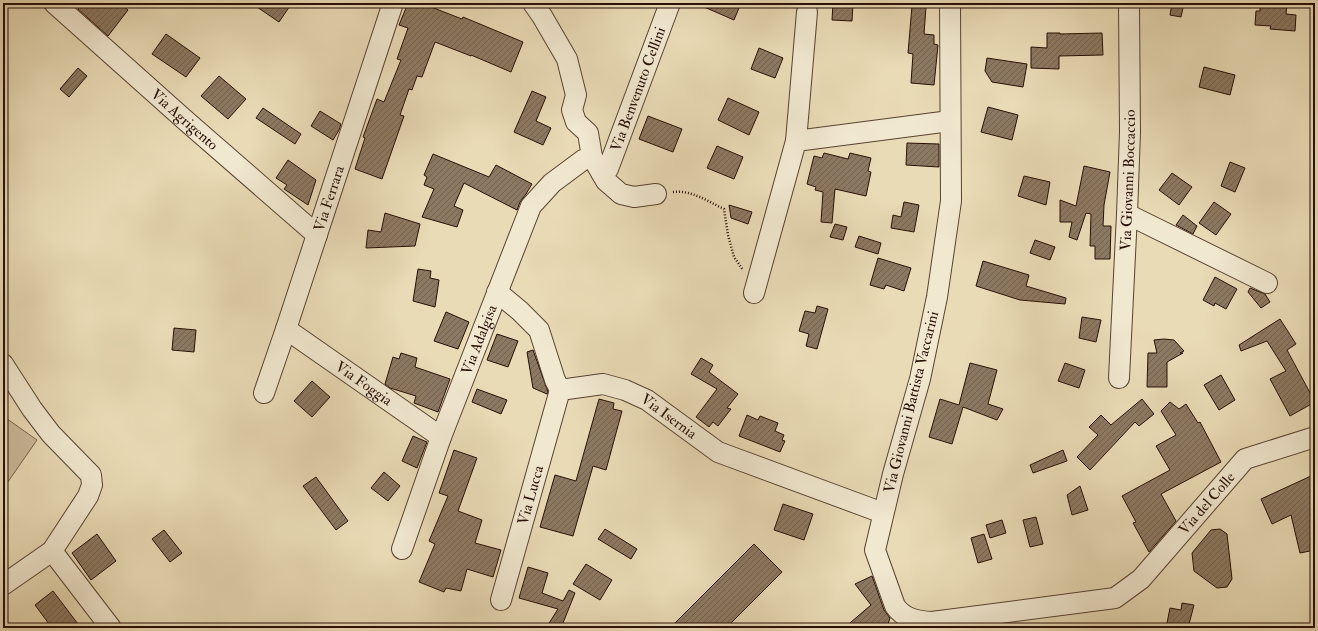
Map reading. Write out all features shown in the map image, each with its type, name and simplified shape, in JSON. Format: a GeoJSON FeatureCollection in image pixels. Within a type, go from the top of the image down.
{"type":"FeatureCollection","features":[{"type":"Feature","properties":{"kind":"street","name":"Via Agrigento"},"geometry":{"type":"LineString","coordinates":[[54,3],[317,235]]}},
{"type":"Feature","properties":{"kind":"street","name":"Via Ferrara"},"geometry":{"type":"LineString","coordinates":[[264,393],[393,3]]}},
{"type":"Feature","properties":{"kind":"street"},"geometry":{"type":"LineString","coordinates":[[533,3],[567,59],[576,95],[572,110],[576,122],[588,133],[592,157],[606,181],[621,194],[634,196],[656,194]]}},
{"type":"Feature","properties":{"kind":"street","name":"Via Benvenuto Cellini"},"geometry":{"type":"LineString","coordinates":[[602,174],[608,168],[670,3]]}},
{"type":"Feature","properties":{"kind":"street","name":"Via Giovanni Battista Vaccarini"},"geometry":{"type":"LineString","coordinates":[[950,3],[951,201],[937,298],[920,379],[893,474],[875,550],[895,606],[900,614],[918,621],[932,622],[1115,598]]}},
{"type":"Feature","properties":{"kind":"street","name":"Via Giovanni Boccaccio"},"geometry":{"type":"LineString","coordinates":[[1119,378],[1130,132],[1129,3]]}},
{"type":"Feature","properties":{"kind":"street"},"geometry":{"type":"LineString","coordinates":[[754,293],[796,141],[807,12]]}},
{"type":"Feature","properties":{"kind":"street"},"geometry":{"type":"LineString","coordinates":[[796,141],[950,121]]}},
{"type":"Feature","properties":{"kind":"street","name":"Via Adalgisa"},"geometry":{"type":"LineString","coordinates":[[402,549],[441,437],[531,206],[552,183],[583,160],[592,157]]}},
{"type":"Feature","properties":{"kind":"street"},"geometry":{"type":"LineString","coordinates":[[1127,214],[1267,283]]}},
{"type":"Feature","properties":{"kind":"street"},"geometry":{"type":"LineString","coordinates":[[497,292],[520,311],[539,330],[555,380],[560,390]]}},
{"type":"Feature","properties":{"kind":"street","name":"Via Foggia"},"geometry":{"type":"LineString","coordinates":[[286,329],[441,437]]}},
{"type":"Feature","properties":{"kind":"street"},"geometry":{"type":"LineString","coordinates":[[3,364],[32,409],[51,434],[91,475],[92,485],[88,496],[52,551],[3,585]]}},
{"type":"Feature","properties":{"kind":"street","name":"Via Isernia"},"geometry":{"type":"LineString","coordinates":[[560,390],[603,384],[626,390],[647,400],[718,452],[883,513]]}},
{"type":"Feature","properties":{"kind":"street","name":"Via Lucca"},"geometry":{"type":"LineString","coordinates":[[501,600],[560,390]]}},
{"type":"Feature","properties":{"kind":"street","name":"Via del Colle"},"geometry":{"type":"LineString","coordinates":[[1115,598],[1141,579],[1246,459],[1315,437]]}},
{"type":"Feature","properties":{"kind":"street"},"geometry":{"type":"LineString","coordinates":[[52,551],[111,628]]}},
{"type":"Feature","properties":{"kind":"path"},"geometry":{"type":"LineString","coordinates":[[656,194],[679,192],[694,194],[724,208],[728,234],[734,257],[749,279],[754,293]]}},
{"type":"Feature","properties":{"kind":"shaded area"},"geometry":{"type":"Polygon","coordinates":[[[3,416],[37,440],[3,489],[3,416]]]}},
{"type":"Feature","properties":{"kind":"building"},"geometry":{"type":"Polygon","coordinates":[[[82,3],[119,3],[128,10],[108,36],[78,9],[82,3]]]}},
{"type":"Feature","properties":{"kind":"building"},"geometry":{"type":"Polygon","coordinates":[[[251,3],[292,3],[279,22],[251,3]]]}},
{"type":"Feature","properties":{"kind":"building"},"geometry":{"type":"Polygon","coordinates":[[[408,3],[421,3],[462,19],[463,17],[523,42],[511,72],[435,42],[422,77],[417,76],[412,90],[409,89],[400,115],[404,116],[382,179],[355,169],[365,138],[363,137],[377,99],[384,102],[401,60],[397,59],[408,28],[399,25],[408,3]]]}},
{"type":"Feature","properties":{"kind":"building"},"geometry":{"type":"Polygon","coordinates":[[[695,3],[741,3],[734,20],[695,3]]]}},
{"type":"Feature","properties":{"kind":"building"},"geometry":{"type":"Polygon","coordinates":[[[833,3],[853,3],[852,21],[832,20],[833,3]]]}},
{"type":"Feature","properties":{"kind":"building"},"geometry":{"type":"Polygon","coordinates":[[[1172,3],[1184,3],[1181,17],[1170,15],[1172,3]]]}},
{"type":"Feature","properties":{"kind":"building"},"geometry":{"type":"Polygon","coordinates":[[[1260,3],[1287,3],[1286,14],[1296,15],[1295,31],[1270,29],[1271,26],[1255,25],[1256,11],[1260,11],[1260,3]]]}},
{"type":"Feature","properties":{"kind":"building"},"geometry":{"type":"Polygon","coordinates":[[[912,6],[926,7],[924,34],[934,35],[934,44],[938,45],[934,85],[911,83],[913,54],[908,53],[912,6]]]}},
{"type":"Feature","properties":{"kind":"building"},"geometry":{"type":"Polygon","coordinates":[[[1047,33],[1102,33],[1103,55],[1059,56],[1059,69],[1031,68],[1031,47],[1047,48],[1047,33]]]}},
{"type":"Feature","properties":{"kind":"building"},"geometry":{"type":"Polygon","coordinates":[[[166,34],[200,58],[186,77],[152,54],[166,34]]]}},
{"type":"Feature","properties":{"kind":"building"},"geometry":{"type":"Polygon","coordinates":[[[759,48],[783,58],[775,78],[751,69],[759,48]]]}},
{"type":"Feature","properties":{"kind":"building"},"geometry":{"type":"Polygon","coordinates":[[[987,58],[1027,64],[1023,87],[992,82],[985,71],[987,58]]]}},
{"type":"Feature","properties":{"kind":"building"},"geometry":{"type":"Polygon","coordinates":[[[1204,67],[1235,75],[1230,95],[1199,87],[1204,67]]]}},
{"type":"Feature","properties":{"kind":"building"},"geometry":{"type":"Polygon","coordinates":[[[78,68],[87,76],[69,97],[60,89],[78,68]]]}},
{"type":"Feature","properties":{"kind":"building"},"geometry":{"type":"Polygon","coordinates":[[[219,76],[246,99],[228,119],[201,96],[219,76]]]}},
{"type":"Feature","properties":{"kind":"building"},"geometry":{"type":"Polygon","coordinates":[[[532,91],[546,97],[536,121],[551,128],[543,145],[514,132],[532,91]]]}},
{"type":"Feature","properties":{"kind":"building"},"geometry":{"type":"Polygon","coordinates":[[[728,98],[759,112],[749,135],[718,120],[728,98]]]}},
{"type":"Feature","properties":{"kind":"building"},"geometry":{"type":"Polygon","coordinates":[[[988,107],[1018,115],[1012,140],[981,132],[988,107]]]}},
{"type":"Feature","properties":{"kind":"building"},"geometry":{"type":"Polygon","coordinates":[[[263,108],[301,134],[295,144],[256,118],[263,108]]]}},
{"type":"Feature","properties":{"kind":"building"},"geometry":{"type":"Polygon","coordinates":[[[320,111],[341,124],[333,140],[311,126],[320,111]]]}},
{"type":"Feature","properties":{"kind":"building"},"geometry":{"type":"Polygon","coordinates":[[[648,116],[682,129],[673,152],[639,139],[648,116]]]}},
{"type":"Feature","properties":{"kind":"building"},"geometry":{"type":"Polygon","coordinates":[[[907,143],[939,144],[939,167],[906,165],[907,143]]]}},
{"type":"Feature","properties":{"kind":"building"},"geometry":{"type":"Polygon","coordinates":[[[717,146],[743,157],[734,179],[707,168],[717,146]]]}},
{"type":"Feature","properties":{"kind":"building"},"geometry":{"type":"Polygon","coordinates":[[[824,153],[848,159],[850,153],[871,158],[868,171],[871,172],[866,196],[835,189],[832,223],[821,222],[823,192],[815,190],[816,187],[807,184],[814,156],[822,158],[824,153]]]}},
{"type":"Feature","properties":{"kind":"building"},"geometry":{"type":"Polygon","coordinates":[[[433,154],[489,177],[496,165],[532,184],[520,202],[517,210],[464,183],[454,206],[463,210],[457,227],[422,217],[434,189],[424,185],[427,177],[424,175],[433,154]]]}},
{"type":"Feature","properties":{"kind":"building"},"geometry":{"type":"Polygon","coordinates":[[[288,160],[316,180],[308,205],[284,189],[287,185],[276,178],[288,160]]]}},
{"type":"Feature","properties":{"kind":"building"},"geometry":{"type":"Polygon","coordinates":[[[1230,162],[1245,168],[1235,192],[1221,186],[1230,162]]]}},
{"type":"Feature","properties":{"kind":"building"},"geometry":{"type":"Polygon","coordinates":[[[1084,166],[1110,172],[1104,205],[1103,226],[1111,226],[1110,259],[1095,259],[1095,246],[1090,246],[1091,214],[1086,213],[1077,240],[1069,237],[1072,222],[1060,222],[1060,200],[1076,206],[1084,166]]]}},
{"type":"Feature","properties":{"kind":"building"},"geometry":{"type":"Polygon","coordinates":[[[1172,173],[1192,187],[1179,205],[1159,190],[1172,173]]]}},
{"type":"Feature","properties":{"kind":"building"},"geometry":{"type":"Polygon","coordinates":[[[1024,176],[1050,182],[1046,205],[1018,196],[1024,176]]]}},
{"type":"Feature","properties":{"kind":"building"},"geometry":{"type":"Polygon","coordinates":[[[904,202],[919,205],[914,232],[891,228],[893,215],[901,217],[904,202]]]}},
{"type":"Feature","properties":{"kind":"building"},"geometry":{"type":"Polygon","coordinates":[[[1214,202],[1231,214],[1216,235],[1199,223],[1214,202]]]}},
{"type":"Feature","properties":{"kind":"building"},"geometry":{"type":"Polygon","coordinates":[[[729,205],[752,212],[748,224],[731,218],[729,205]]]}},
{"type":"Feature","properties":{"kind":"building"},"geometry":{"type":"Polygon","coordinates":[[[385,213],[420,224],[415,246],[366,248],[368,230],[381,232],[385,213]]]}},
{"type":"Feature","properties":{"kind":"building"},"geometry":{"type":"Polygon","coordinates":[[[1183,215],[1197,226],[1193,234],[1176,225],[1183,215]]]}},
{"type":"Feature","properties":{"kind":"building"},"geometry":{"type":"Polygon","coordinates":[[[835,224],[847,227],[843,240],[830,237],[835,224]]]}},
{"type":"Feature","properties":{"kind":"building"},"geometry":{"type":"Polygon","coordinates":[[[859,236],[881,243],[878,254],[855,247],[859,236]]]}},
{"type":"Feature","properties":{"kind":"building"},"geometry":{"type":"Polygon","coordinates":[[[1035,240],[1055,247],[1050,260],[1030,253],[1035,240]]]}},
{"type":"Feature","properties":{"kind":"building"},"geometry":{"type":"Polygon","coordinates":[[[878,258],[911,268],[904,291],[886,285],[884,289],[870,285],[878,258]]]}},
{"type":"Feature","properties":{"kind":"building"},"geometry":{"type":"Polygon","coordinates":[[[983,261],[1029,275],[1026,286],[1066,298],[1065,304],[1020,300],[976,286],[983,261]]]}},
{"type":"Feature","properties":{"kind":"building"},"geometry":{"type":"Polygon","coordinates":[[[418,269],[431,271],[430,278],[439,280],[435,307],[413,301],[418,269]]]}},
{"type":"Feature","properties":{"kind":"building"},"geometry":{"type":"Polygon","coordinates":[[[1215,277],[1237,289],[1226,309],[1215,303],[1214,306],[1203,300],[1215,277]]]}},
{"type":"Feature","properties":{"kind":"building"},"geometry":{"type":"Polygon","coordinates":[[[1250,288],[1265,294],[1270,302],[1261,308],[1248,292],[1250,288]]]}},
{"type":"Feature","properties":{"kind":"building"},"geometry":{"type":"Polygon","coordinates":[[[817,306],[828,309],[817,349],[806,346],[809,334],[799,331],[805,311],[815,313],[817,306]]]}},
{"type":"Feature","properties":{"kind":"building"},"geometry":{"type":"Polygon","coordinates":[[[446,312],[469,322],[458,349],[434,341],[446,312]]]}},
{"type":"Feature","properties":{"kind":"building"},"geometry":{"type":"Polygon","coordinates":[[[1082,317],[1101,320],[1096,342],[1079,338],[1082,317]]]}},
{"type":"Feature","properties":{"kind":"building"},"geometry":{"type":"Polygon","coordinates":[[[1280,319],[1296,344],[1287,350],[1315,402],[1290,416],[1270,379],[1286,371],[1267,341],[1241,351],[1239,345],[1280,319]]]}},
{"type":"Feature","properties":{"kind":"building"},"geometry":{"type":"Polygon","coordinates":[[[174,328],[196,330],[194,352],[172,350],[174,328]]]}},
{"type":"Feature","properties":{"kind":"building"},"geometry":{"type":"Polygon","coordinates":[[[497,334],[518,341],[508,367],[487,360],[497,334]]]}},
{"type":"Feature","properties":{"kind":"building"},"geometry":{"type":"Polygon","coordinates":[[[1154,340],[1174,340],[1184,351],[1167,362],[1167,387],[1147,387],[1148,353],[1157,353],[1154,340]]]}},
{"type":"Feature","properties":{"kind":"building"},"geometry":{"type":"Polygon","coordinates":[[[533,350],[548,392],[547,394],[533,388],[527,352],[533,350]]]}},
{"type":"Feature","properties":{"kind":"building"},"geometry":{"type":"Polygon","coordinates":[[[401,353],[417,358],[415,367],[450,379],[438,412],[414,403],[416,396],[390,388],[385,384],[393,357],[399,359],[401,353]]]}},
{"type":"Feature","properties":{"kind":"building"},"geometry":{"type":"Polygon","coordinates":[[[701,358],[713,365],[709,372],[738,394],[727,408],[731,409],[718,426],[713,422],[709,427],[696,417],[717,389],[691,374],[701,358]]]}},
{"type":"Feature","properties":{"kind":"building"},"geometry":{"type":"Polygon","coordinates":[[[970,363],[997,370],[988,404],[1003,409],[997,420],[963,407],[952,444],[929,437],[940,399],[959,405],[970,363]]]}},
{"type":"Feature","properties":{"kind":"building"},"geometry":{"type":"Polygon","coordinates":[[[1065,363],[1085,370],[1079,388],[1058,381],[1065,363]]]}},
{"type":"Feature","properties":{"kind":"building"},"geometry":{"type":"Polygon","coordinates":[[[1221,375],[1235,400],[1219,410],[1204,385],[1221,375]]]}},
{"type":"Feature","properties":{"kind":"building"},"geometry":{"type":"Polygon","coordinates":[[[312,381],[330,397],[312,417],[294,401],[312,381]]]}},
{"type":"Feature","properties":{"kind":"building"},"geometry":{"type":"Polygon","coordinates":[[[477,389],[507,400],[501,414],[472,402],[477,389]]]}},
{"type":"Feature","properties":{"kind":"building"},"geometry":{"type":"Polygon","coordinates":[[[599,399],[614,403],[613,409],[622,411],[606,470],[593,466],[573,536],[540,527],[555,475],[576,481],[599,399]]]}},
{"type":"Feature","properties":{"kind":"building"},"geometry":{"type":"Polygon","coordinates":[[[1142,399],[1154,414],[1139,426],[1135,422],[1090,470],[1077,457],[1098,435],[1089,427],[1101,415],[1111,425],[1142,399]]]}},
{"type":"Feature","properties":{"kind":"building"},"geometry":{"type":"Polygon","coordinates":[[[1170,402],[1179,409],[1186,404],[1198,423],[1200,422],[1221,462],[1161,494],[1176,521],[1149,552],[1133,523],[1136,522],[1122,496],[1170,470],[1156,446],[1176,435],[1161,411],[1170,402]]]}},
{"type":"Feature","properties":{"kind":"building"},"geometry":{"type":"Polygon","coordinates":[[[747,415],[758,420],[760,416],[778,423],[775,431],[784,435],[782,440],[785,441],[780,452],[739,436],[747,415]]]}},
{"type":"Feature","properties":{"kind":"building"},"geometry":{"type":"Polygon","coordinates":[[[413,436],[427,442],[417,468],[402,461],[413,436]]]}},
{"type":"Feature","properties":{"kind":"building"},"geometry":{"type":"Polygon","coordinates":[[[454,450],[477,458],[458,511],[482,520],[475,543],[501,550],[493,577],[467,569],[461,591],[446,588],[444,592],[419,582],[435,544],[429,541],[448,496],[439,493],[454,450]]]}},
{"type":"Feature","properties":{"kind":"building"},"geometry":{"type":"Polygon","coordinates":[[[1063,450],[1067,461],[1033,473],[1030,465],[1063,450]]]}},
{"type":"Feature","properties":{"kind":"building"},"geometry":{"type":"Polygon","coordinates":[[[384,472],[400,486],[388,501],[371,488],[384,472]]]}},
{"type":"Feature","properties":{"kind":"building"},"geometry":{"type":"Polygon","coordinates":[[[1311,476],[1315,485],[1315,550],[1300,553],[1291,515],[1272,524],[1261,499],[1311,476]]]}},
{"type":"Feature","properties":{"kind":"building"},"geometry":{"type":"Polygon","coordinates":[[[316,477],[348,521],[336,530],[303,486],[316,477]]]}},
{"type":"Feature","properties":{"kind":"building"},"geometry":{"type":"Polygon","coordinates":[[[1080,486],[1088,510],[1072,515],[1067,495],[1080,486]]]}},
{"type":"Feature","properties":{"kind":"building"},"geometry":{"type":"Polygon","coordinates":[[[783,504],[813,514],[804,540],[774,530],[783,504]]]}},
{"type":"Feature","properties":{"kind":"building"},"geometry":{"type":"Polygon","coordinates":[[[1036,517],[1043,544],[1030,547],[1023,520],[1036,517]]]}},
{"type":"Feature","properties":{"kind":"building"},"geometry":{"type":"Polygon","coordinates":[[[1002,520],[1006,533],[990,538],[986,525],[1002,520]]]}},
{"type":"Feature","properties":{"kind":"building"},"geometry":{"type":"Polygon","coordinates":[[[605,529],[637,549],[631,559],[598,539],[605,529]]]}},
{"type":"Feature","properties":{"kind":"building"},"geometry":{"type":"Polygon","coordinates":[[[1220,529],[1227,534],[1232,579],[1227,587],[1217,588],[1194,571],[1192,553],[1211,530],[1220,529]]]}},
{"type":"Feature","properties":{"kind":"building"},"geometry":{"type":"Polygon","coordinates":[[[164,530],[182,553],[170,562],[152,539],[164,530]]]}},
{"type":"Feature","properties":{"kind":"building"},"geometry":{"type":"Polygon","coordinates":[[[97,534],[116,561],[91,580],[72,553],[97,534]]]}},
{"type":"Feature","properties":{"kind":"building"},"geometry":{"type":"Polygon","coordinates":[[[984,534],[992,559],[978,563],[971,538],[984,534]]]}},
{"type":"Feature","properties":{"kind":"building"},"geometry":{"type":"Polygon","coordinates":[[[754,544],[782,572],[726,628],[670,628],[754,544]]]}},
{"type":"Feature","properties":{"kind":"building"},"geometry":{"type":"Polygon","coordinates":[[[586,564],[612,580],[600,600],[573,584],[586,564]]]}},
{"type":"Feature","properties":{"kind":"building"},"geometry":{"type":"Polygon","coordinates":[[[528,567],[548,573],[542,593],[563,601],[569,590],[575,593],[561,628],[546,628],[558,609],[519,598],[528,567]]]}},
{"type":"Feature","properties":{"kind":"building"},"geometry":{"type":"Polygon","coordinates":[[[872,576],[884,610],[890,618],[888,624],[883,628],[844,628],[871,605],[855,584],[872,576]]]}},
{"type":"Feature","properties":{"kind":"building"},"geometry":{"type":"Polygon","coordinates":[[[53,591],[81,628],[52,628],[35,605],[53,591]]]}},
{"type":"Feature","properties":{"kind":"building"},"geometry":{"type":"Polygon","coordinates":[[[1182,603],[1194,605],[1188,628],[1166,628],[1170,608],[1181,610],[1182,603]]]}}]}
